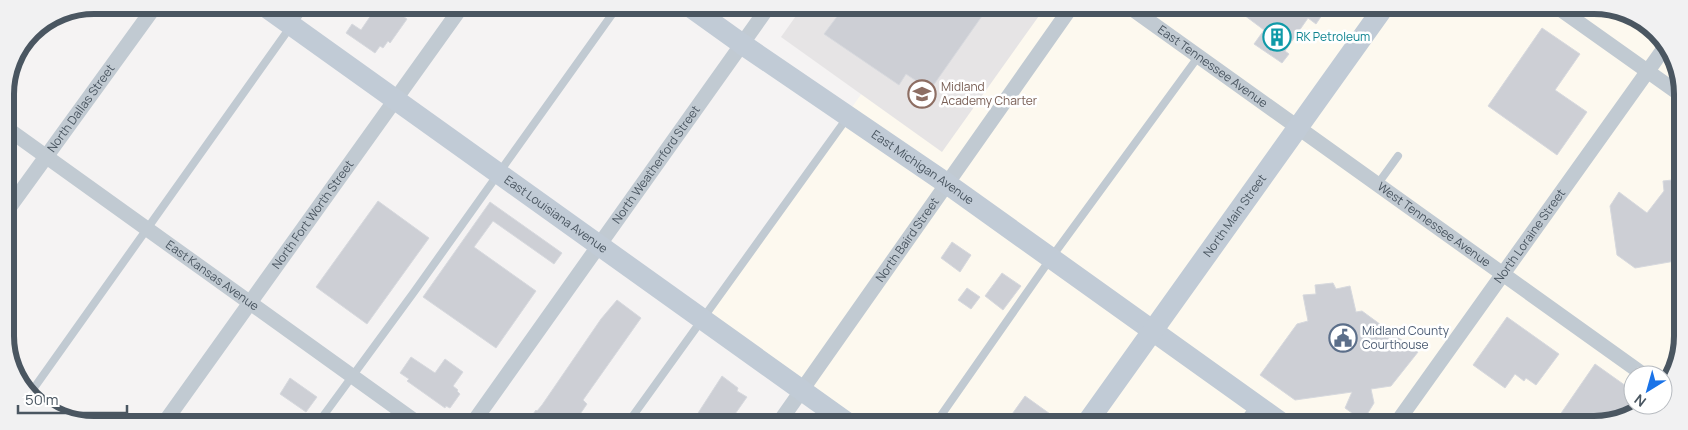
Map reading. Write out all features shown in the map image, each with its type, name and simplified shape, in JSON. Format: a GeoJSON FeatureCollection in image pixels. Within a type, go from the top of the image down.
{"type":"FeatureCollection","features":[{"type":"Feature","properties":{"kind":"street","name":"North Dallas Street"},"geometry":{"type":"LineString","coordinates":[[14,201],[149,14]]}},
{"type":"Feature","properties":{"kind":"street","name":"East Louisiana Avenue"},"geometry":{"type":"LineString","coordinates":[[275,14],[838,416]]}},
{"type":"Feature","properties":{"kind":"street","name":"North Fort Worth Street"},"geometry":{"type":"LineString","coordinates":[[169,416],[457,14]]}},
{"type":"Feature","properties":{"kind":"street","name":"East Michigan Avenue"},"geometry":{"type":"LineString","coordinates":[[700,14],[946,183],[1271,416]]}},
{"type":"Feature","properties":{"kind":"street","name":"North Weatherford Street"},"geometry":{"type":"LineString","coordinates":[[478,416],[764,14]]}},
{"type":"Feature","properties":{"kind":"street","name":"North Baird Street"},"geometry":{"type":"LineString","coordinates":[[784,416],[1066,14]]}},
{"type":"Feature","properties":{"kind":"street","name":"East Tennessee Avenue"},"geometry":{"type":"LineString","coordinates":[[1139,14],[1296,128]]}},
{"type":"Feature","properties":{"kind":"street","name":"North Main Street"},"geometry":{"type":"LineString","coordinates":[[1092,416],[1378,14]]}},
{"type":"Feature","properties":{"kind":"street"},"geometry":{"type":"LineString","coordinates":[[1567,14],[1674,90]]}},
{"type":"Feature","properties":{"kind":"street","name":"North Loraine Street"},"geometry":{"type":"LineString","coordinates":[[1401,416],[1662,51]]}},
{"type":"Feature","properties":{"kind":"street","name":"West Tennessee Avenue"},"geometry":{"type":"LineString","coordinates":[[1296,128],[1630,365]]}},
{"type":"Feature","properties":{"kind":"street","name":"East Kansas Avenue"},"geometry":{"type":"LineString","coordinates":[[14,133],[407,416]]}},
{"type":"Feature","properties":{"kind":"lane"},"geometry":{"type":"LineString","coordinates":[[34,389],[72,338],[147,228],[300,14]]}},
{"type":"Feature","properties":{"kind":"lane"},"geometry":{"type":"LineString","coordinates":[[324,416],[612,14]]}},
{"type":"Feature","properties":{"kind":"lane"},"geometry":{"type":"LineString","coordinates":[[941,416],[1051,258],[1198,57]]}},
{"type":"Feature","properties":{"kind":"lane"},"geometry":{"type":"LineString","coordinates":[[633,416],[848,116]]}},
{"type":"Feature","properties":{"kind":"lane"},"geometry":{"type":"LineString","coordinates":[[1377,185],[1398,156]]}},
{"type":"Feature","properties":{"kind":"lane"},"geometry":{"type":"LineString","coordinates":[[1247,416],[1255,405]]}},
{"type":"Feature","properties":{"kind":"shaded area","name":"Midland Academy Charter"},"geometry":{"type":"Polygon","coordinates":[[[797,14],[1040,14],[942,152],[781,37],[797,14]]]}},
{"type":"Feature","properties":{"kind":"shaded area"},"geometry":{"type":"Polygon","coordinates":[[[918,14],[1609,15],[1625,20],[1643,30],[1661,50],[1670,68],[1674,94],[1673,351],[1669,365],[1623,365],[1623,411],[1599,416],[836,416],[701,319],[918,14]]]}},
{"type":"Feature","properties":{"kind":"building"},"geometry":{"type":"Polygon","coordinates":[[[372,14],[400,14],[407,19],[390,43],[388,41],[383,48],[380,46],[375,53],[346,33],[352,24],[361,30],[372,14]]]}},
{"type":"Feature","properties":{"kind":"building"},"geometry":{"type":"Polygon","coordinates":[[[839,14],[983,14],[930,90],[906,74],[899,85],[824,34],[839,14]]]}},
{"type":"Feature","properties":{"kind":"building","name":"RK Petroleum"},"geometry":{"type":"Polygon","coordinates":[[[1243,14],[1323,14],[1316,24],[1308,18],[1285,51],[1289,54],[1282,63],[1254,44],[1264,30],[1243,14]]]}},
{"type":"Feature","properties":{"kind":"building"},"geometry":{"type":"Polygon","coordinates":[[[1542,28],[1580,54],[1555,90],[1587,112],[1557,155],[1488,106],[1542,28]]]}},
{"type":"Feature","properties":{"kind":"building"},"geometry":{"type":"Polygon","coordinates":[[[1674,180],[1674,261],[1635,268],[1617,255],[1610,206],[1619,192],[1647,213],[1664,191],[1663,181],[1674,180]]]}},
{"type":"Feature","properties":{"kind":"building"},"geometry":{"type":"Polygon","coordinates":[[[378,201],[429,238],[367,324],[316,287],[378,201]]]}},
{"type":"Feature","properties":{"kind":"building"},"geometry":{"type":"Polygon","coordinates":[[[490,202],[562,253],[554,264],[493,221],[474,247],[536,291],[496,348],[423,297],[490,202]]]}},
{"type":"Feature","properties":{"kind":"building"},"geometry":{"type":"Polygon","coordinates":[[[952,242],[971,255],[960,272],[941,258],[952,242]]]}},
{"type":"Feature","properties":{"kind":"building"},"geometry":{"type":"Polygon","coordinates":[[[1002,273],[1021,286],[1003,310],[985,296],[1002,273]]]}},
{"type":"Feature","properties":{"kind":"building","name":"Midland County Courthouse"},"geometry":{"type":"Polygon","coordinates":[[[1333,283],[1336,289],[1350,286],[1356,312],[1362,311],[1418,352],[1391,386],[1371,389],[1374,403],[1366,416],[1356,416],[1345,408],[1352,392],[1295,400],[1260,375],[1297,324],[1308,321],[1303,295],[1316,294],[1315,285],[1333,283]]]}},
{"type":"Feature","properties":{"kind":"building"},"geometry":{"type":"Polygon","coordinates":[[[967,288],[980,297],[971,309],[958,300],[967,288]]]}},
{"type":"Feature","properties":{"kind":"building"},"geometry":{"type":"Polygon","coordinates":[[[617,300],[641,318],[583,400],[587,404],[579,416],[532,416],[542,405],[601,319],[617,300]]]}},
{"type":"Feature","properties":{"kind":"building"},"geometry":{"type":"Polygon","coordinates":[[[1507,317],[1559,354],[1536,385],[1526,378],[1524,381],[1515,374],[1505,388],[1473,365],[1507,317]]]}},
{"type":"Feature","properties":{"kind":"building"},"geometry":{"type":"Polygon","coordinates":[[[411,357],[435,373],[445,359],[463,372],[453,386],[460,394],[450,408],[446,406],[445,408],[407,381],[409,379],[400,373],[411,357]]]}},
{"type":"Feature","properties":{"kind":"building"},"geometry":{"type":"Polygon","coordinates":[[[1595,364],[1623,384],[1623,411],[1599,416],[1559,416],[1595,364]]]}},
{"type":"Feature","properties":{"kind":"building"},"geometry":{"type":"Polygon","coordinates":[[[722,376],[738,388],[737,391],[747,397],[734,416],[696,416],[722,376]]]}},
{"type":"Feature","properties":{"kind":"building"},"geometry":{"type":"Polygon","coordinates":[[[290,378],[317,397],[306,412],[280,394],[290,378]]]}},
{"type":"Feature","properties":{"kind":"building"},"geometry":{"type":"Polygon","coordinates":[[[1025,396],[1053,416],[1011,416],[1025,396]]]}},
{"type":"Feature","properties":{"kind":"place","name":"RK Petroleum"},"geometry":{"type":"Point","coordinates":[1277,37]}},
{"type":"Feature","properties":{"kind":"place","name":"Midland Academy Charter"},"geometry":{"type":"Point","coordinates":[922,94]}},
{"type":"Feature","properties":{"kind":"place","name":"Midland County Courthouse"},"geometry":{"type":"Point","coordinates":[1343,338]}}]}
